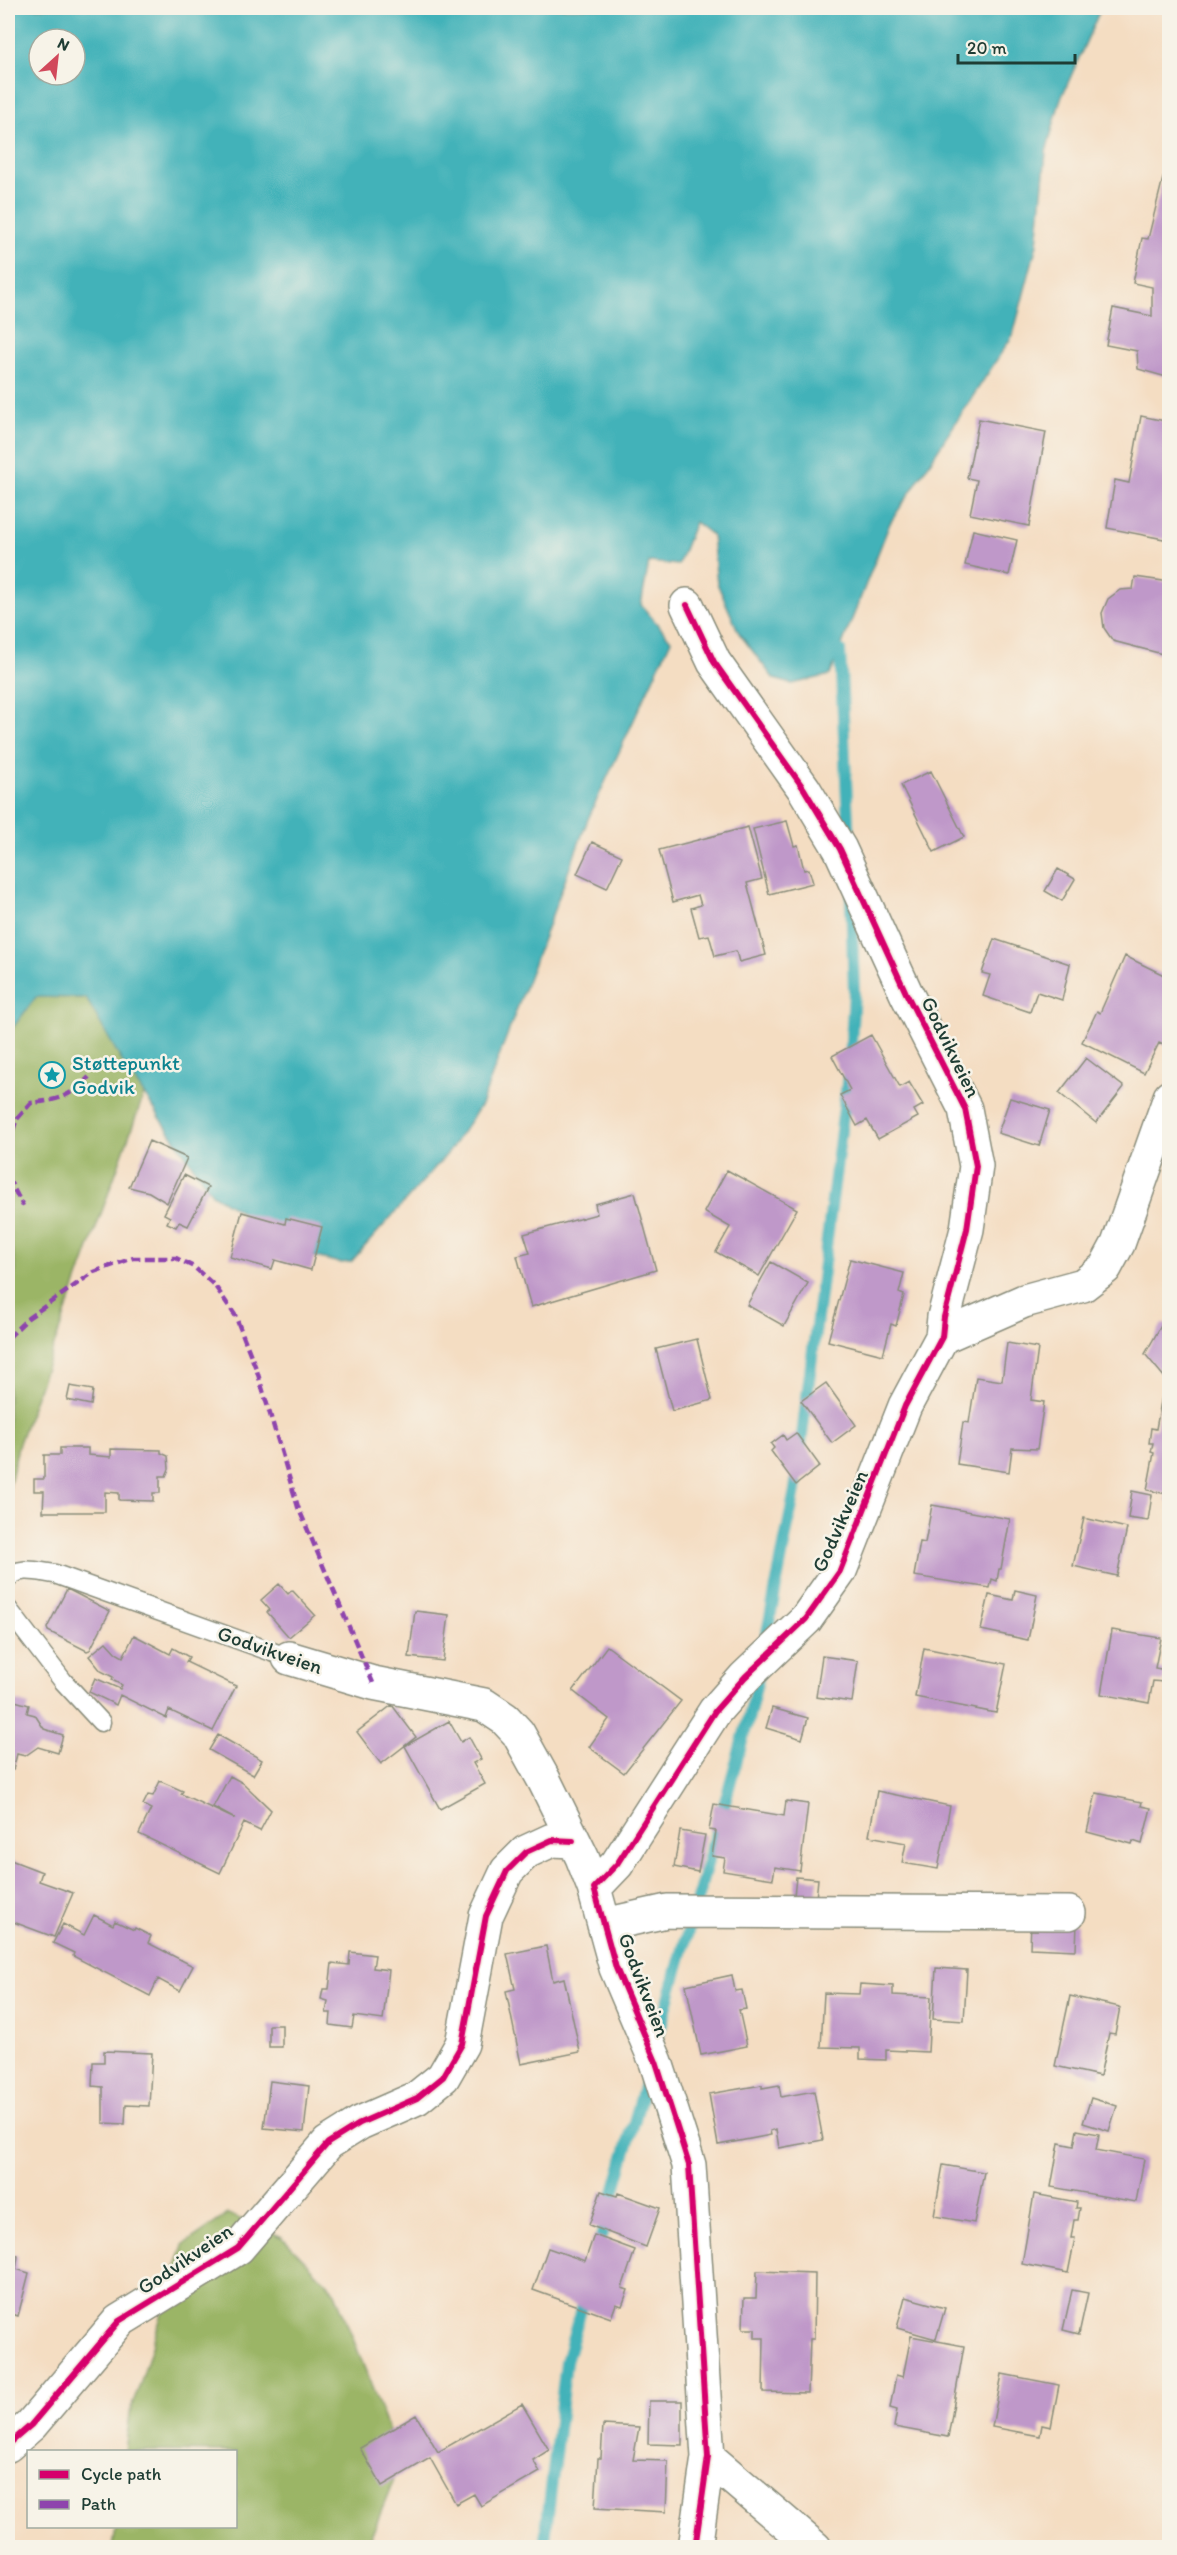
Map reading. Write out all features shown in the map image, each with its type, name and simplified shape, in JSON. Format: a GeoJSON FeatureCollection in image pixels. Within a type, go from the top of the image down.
{"type":"FeatureCollection","features":[{"type":"Feature","properties":{"kind":"street","name":"Godvikveien"},"geometry":{"type":"LineString","coordinates":[[594,1888],[617,1864],[715,1711],[745,1677],[806,1619],[840,1571],[905,1406],[942,1336],[944,1317],[967,1229],[976,1166],[964,1109],[906,993],[840,849],[804,789],[714,662],[687,605]]}},
{"type":"Feature","properties":{"kind":"street"},"geometry":{"type":"LineString","coordinates":[[942,1336],[1024,1301],[1083,1285],[1105,1268],[1118,1244],[1170,1097]]}},
{"type":"Feature","properties":{"kind":"street","name":"Godvikveien"},"geometry":{"type":"LineString","coordinates":[[289,1658],[373,1683],[484,1706],[505,1719],[518,1733],[573,1841],[594,1888],[616,1968],[656,2062],[689,2165],[708,2457],[695,2547]]}},
{"type":"Feature","properties":{"kind":"street","name":"Godvikveien"},"geometry":{"type":"LineString","coordinates":[[8,2445],[32,2425],[119,2321],[238,2248],[328,2143],[360,2123],[417,2098],[442,2077],[462,2044],[486,1916],[507,1871],[526,1852],[552,1840],[573,1841]]}},
{"type":"Feature","properties":{"kind":"street","name":"Godvikveien"},"geometry":{"type":"LineString","coordinates":[[604,1924],[667,1911],[1069,1912]]}},
{"type":"Feature","properties":{"kind":"street"},"geometry":{"type":"LineString","coordinates":[[708,2457],[815,2547]]}},
{"type":"Feature","properties":{"kind":"lane","name":"Godvikveien"},"geometry":{"type":"LineString","coordinates":[[8,1579],[9,1576],[22,1570],[55,1574],[289,1658]]}},
{"type":"Feature","properties":{"kind":"lane"},"geometry":{"type":"LineString","coordinates":[[8,1608],[63,1681],[101,1722]]}},
{"type":"Feature","properties":{"kind":"green space"},"geometry":{"type":"Polygon","coordinates":[[[36,997],[86,998],[144,1094],[18,1446],[8,1493],[8,1294],[16,1270],[8,1226],[8,1034],[36,997]]]}},
{"type":"Feature","properties":{"kind":"green space"},"geometry":{"type":"Polygon","coordinates":[[[228,2214],[282,2237],[335,2292],[401,2462],[367,2547],[113,2548],[116,2528],[237,2528],[237,2450],[125,2450],[131,2407],[140,2385],[183,2245],[228,2214]]]}},
{"type":"Feature","properties":{"kind":"water"},"geometry":{"type":"Polygon","coordinates":[[[8,8],[1101,8],[1060,101],[1046,152],[1037,244],[1013,335],[890,523],[830,675],[792,684],[774,679],[739,633],[717,583],[712,535],[695,522],[678,565],[649,562],[641,605],[671,640],[588,819],[481,1105],[448,1153],[351,1262],[340,1263],[312,1256],[212,1194],[123,1063],[86,998],[36,997],[8,1034],[8,8]]]}},
{"type":"Feature","properties":{"kind":"building"},"geometry":{"type":"Polygon","coordinates":[[[1163,178],[1170,179],[1170,378],[1138,369],[1137,351],[1106,345],[1113,308],[1152,316],[1152,287],[1133,283],[1142,238],[1148,239],[1163,178]]]}},
{"type":"Feature","properties":{"kind":"building"},"geometry":{"type":"Polygon","coordinates":[[[1141,416],[1170,422],[1169,540],[1107,528],[1115,480],[1129,483],[1141,416]]]}},
{"type":"Feature","properties":{"kind":"building"},"geometry":{"type":"Polygon","coordinates":[[[979,419],[1046,432],[1029,526],[970,514],[977,480],[967,478],[979,419]]]}},
{"type":"Feature","properties":{"kind":"building"},"geometry":{"type":"Polygon","coordinates":[[[973,530],[1017,540],[1009,575],[965,565],[973,530]]]}},
{"type":"Feature","properties":{"kind":"building"},"geometry":{"type":"Polygon","coordinates":[[[1135,577],[1170,582],[1170,656],[1113,641],[1104,628],[1102,613],[1108,599],[1120,590],[1133,589],[1135,577]]]}},
{"type":"Feature","properties":{"kind":"building"},"geometry":{"type":"Polygon","coordinates":[[[931,771],[964,837],[934,852],[901,785],[931,771]]]}},
{"type":"Feature","properties":{"kind":"building"},"geometry":{"type":"Polygon","coordinates":[[[787,821],[794,846],[798,845],[804,870],[809,869],[813,883],[769,894],[753,829],[787,821]]]}},
{"type":"Feature","properties":{"kind":"building"},"geometry":{"type":"Polygon","coordinates":[[[748,827],[762,879],[747,883],[766,955],[739,962],[736,951],[715,956],[709,935],[699,937],[691,908],[701,905],[698,895],[673,902],[659,850],[748,827]]]}},
{"type":"Feature","properties":{"kind":"building"},"geometry":{"type":"Polygon","coordinates":[[[592,842],[622,856],[607,888],[577,874],[592,842]]]}},
{"type":"Feature","properties":{"kind":"building"},"geometry":{"type":"Polygon","coordinates":[[[1058,869],[1075,879],[1062,901],[1045,891],[1058,869]]]}},
{"type":"Feature","properties":{"kind":"building"},"geometry":{"type":"Polygon","coordinates":[[[994,939],[1070,964],[1062,1000],[1037,992],[1030,1012],[983,996],[990,975],[982,973],[994,939]]]}},
{"type":"Feature","properties":{"kind":"building"},"geometry":{"type":"Polygon","coordinates":[[[1125,956],[1170,978],[1170,1039],[1166,1046],[1159,1043],[1144,1073],[1082,1042],[1097,1011],[1100,1013],[1125,956]]]}},
{"type":"Feature","properties":{"kind":"building"},"geometry":{"type":"Polygon","coordinates":[[[871,1035],[900,1087],[909,1082],[923,1105],[914,1110],[918,1117],[878,1139],[867,1120],[857,1126],[840,1095],[850,1090],[832,1056],[871,1035]]]}},
{"type":"Feature","properties":{"kind":"building"},"geometry":{"type":"Polygon","coordinates":[[[1086,1058],[1124,1087],[1096,1123],[1059,1093],[1086,1058]]]}},
{"type":"Feature","properties":{"kind":"building"},"geometry":{"type":"Polygon","coordinates":[[[1010,1098],[1050,1110],[1039,1146],[998,1133],[1010,1098]]]}},
{"type":"Feature","properties":{"kind":"building"},"geometry":{"type":"Polygon","coordinates":[[[149,1141],[187,1158],[167,1203],[149,1192],[129,1187],[149,1141]]]}},
{"type":"Feature","properties":{"kind":"building"},"geometry":{"type":"Polygon","coordinates":[[[727,1170],[797,1209],[759,1276],[716,1252],[730,1227],[704,1212],[727,1170]]]}},
{"type":"Feature","properties":{"kind":"building"},"geometry":{"type":"Polygon","coordinates":[[[184,1175],[208,1187],[188,1226],[179,1222],[176,1227],[167,1223],[170,1217],[164,1214],[184,1175]]]}},
{"type":"Feature","properties":{"kind":"building"},"geometry":{"type":"Polygon","coordinates":[[[635,1193],[656,1270],[531,1307],[517,1256],[530,1253],[524,1234],[597,1214],[595,1204],[635,1193]]]}},
{"type":"Feature","properties":{"kind":"building"},"geometry":{"type":"Polygon","coordinates":[[[242,1212],[285,1224],[286,1218],[322,1227],[311,1270],[275,1260],[272,1269],[230,1257],[242,1212]]]}},
{"type":"Feature","properties":{"kind":"building"},"geometry":{"type":"Polygon","coordinates":[[[850,1259],[904,1273],[899,1293],[904,1295],[896,1326],[891,1324],[883,1355],[828,1341],[850,1259]]]}},
{"type":"Feature","properties":{"kind":"building"},"geometry":{"type":"Polygon","coordinates":[[[771,1262],[808,1283],[784,1326],[747,1305],[771,1262]]]}},
{"type":"Feature","properties":{"kind":"building"},"geometry":{"type":"Polygon","coordinates":[[[1162,1324],[1170,1325],[1170,1378],[1165,1378],[1145,1354],[1162,1324]]]}},
{"type":"Feature","properties":{"kind":"building"},"geometry":{"type":"Polygon","coordinates":[[[697,1339],[712,1400],[672,1411],[656,1349],[697,1339]]]}},
{"type":"Feature","properties":{"kind":"building"},"geometry":{"type":"Polygon","coordinates":[[[1007,1343],[1038,1348],[1031,1400],[1044,1402],[1037,1449],[1012,1448],[1009,1472],[957,1464],[963,1422],[969,1423],[976,1377],[1002,1381],[1007,1343]]]}},
{"type":"Feature","properties":{"kind":"building"},"geometry":{"type":"Polygon","coordinates":[[[826,1383],[856,1425],[832,1443],[801,1401],[826,1383]]]}},
{"type":"Feature","properties":{"kind":"building"},"geometry":{"type":"Polygon","coordinates":[[[70,1386],[93,1390],[91,1405],[67,1400],[70,1386]]]}},
{"type":"Feature","properties":{"kind":"building"},"geometry":{"type":"Polygon","coordinates":[[[1162,1396],[1170,1397],[1170,1502],[1166,1501],[1167,1494],[1147,1490],[1154,1453],[1151,1452],[1153,1443],[1149,1443],[1151,1428],[1156,1429],[1162,1396]]]}},
{"type":"Feature","properties":{"kind":"building"},"geometry":{"type":"Polygon","coordinates":[[[796,1433],[820,1466],[796,1485],[771,1451],[774,1448],[771,1444],[783,1435],[786,1440],[796,1433]]]}},
{"type":"Feature","properties":{"kind":"building"},"geometry":{"type":"Polygon","coordinates":[[[60,1448],[88,1448],[88,1455],[111,1457],[111,1449],[161,1450],[161,1453],[168,1456],[169,1469],[166,1476],[160,1476],[160,1493],[153,1493],[153,1501],[119,1500],[119,1493],[105,1492],[105,1512],[43,1512],[44,1491],[34,1491],[34,1479],[44,1479],[44,1455],[60,1455],[60,1448]]]}},
{"type":"Feature","properties":{"kind":"building"},"geometry":{"type":"Polygon","coordinates":[[[1132,1491],[1152,1495],[1148,1521],[1128,1518],[1132,1491]]]}},
{"type":"Feature","properties":{"kind":"building"},"geometry":{"type":"Polygon","coordinates":[[[932,1505],[1010,1519],[1001,1569],[999,1569],[997,1581],[992,1579],[990,1588],[914,1576],[920,1542],[925,1543],[932,1505]]]}},
{"type":"Feature","properties":{"kind":"building"},"geometry":{"type":"Polygon","coordinates":[[[1084,1518],[1127,1528],[1117,1576],[1073,1566],[1084,1518]]]}},
{"type":"Feature","properties":{"kind":"building"},"geometry":{"type":"Polygon","coordinates":[[[279,1584],[288,1594],[292,1590],[315,1615],[289,1637],[267,1612],[270,1610],[261,1600],[279,1584]]]}},
{"type":"Feature","properties":{"kind":"building"},"geometry":{"type":"Polygon","coordinates":[[[67,1589],[110,1611],[90,1650],[87,1651],[48,1631],[47,1628],[67,1589]]]}},
{"type":"Feature","properties":{"kind":"building"},"geometry":{"type":"Polygon","coordinates":[[[1015,1590],[1037,1595],[1028,1640],[981,1630],[989,1595],[1013,1600],[1015,1590]]]}},
{"type":"Feature","properties":{"kind":"building"},"geometry":{"type":"Polygon","coordinates":[[[415,1611],[449,1615],[443,1661],[409,1657],[415,1611]]]}},
{"type":"Feature","properties":{"kind":"building"},"geometry":{"type":"Polygon","coordinates":[[[1112,1630],[1161,1638],[1155,1668],[1166,1670],[1163,1682],[1153,1681],[1149,1703],[1101,1694],[1112,1630]]]}},
{"type":"Feature","properties":{"kind":"building"},"geometry":{"type":"Polygon","coordinates":[[[134,1635],[170,1654],[173,1648],[189,1657],[186,1662],[236,1686],[213,1731],[169,1710],[166,1718],[120,1695],[116,1705],[89,1692],[95,1678],[120,1689],[122,1685],[101,1671],[89,1656],[106,1642],[123,1657],[134,1635]]]}},
{"type":"Feature","properties":{"kind":"building"},"geometry":{"type":"Polygon","coordinates":[[[607,1646],[681,1701],[624,1773],[589,1747],[609,1719],[573,1691],[607,1646]]]}},
{"type":"Feature","properties":{"kind":"building"},"geometry":{"type":"Polygon","coordinates":[[[924,1648],[1006,1664],[996,1713],[915,1697],[924,1648]]]}},
{"type":"Feature","properties":{"kind":"building"},"geometry":{"type":"Polygon","coordinates":[[[822,1656],[858,1661],[852,1702],[816,1697],[822,1656]]]}},
{"type":"Feature","properties":{"kind":"building"},"geometry":{"type":"Polygon","coordinates":[[[8,1699],[29,1705],[27,1713],[35,1715],[44,1729],[63,1735],[58,1753],[38,1747],[25,1756],[17,1754],[13,1770],[8,1769],[8,1699]]]}},
{"type":"Feature","properties":{"kind":"building"},"geometry":{"type":"Polygon","coordinates":[[[392,1705],[416,1737],[381,1764],[357,1732],[392,1705]]]}},
{"type":"Feature","properties":{"kind":"building"},"geometry":{"type":"Polygon","coordinates":[[[772,1708],[808,1718],[802,1739],[766,1728],[772,1708]]]}},
{"type":"Feature","properties":{"kind":"building"},"geometry":{"type":"Polygon","coordinates":[[[449,1721],[461,1742],[469,1737],[481,1759],[473,1763],[485,1784],[440,1809],[405,1746],[449,1721]]]}},
{"type":"Feature","properties":{"kind":"building"},"geometry":{"type":"Polygon","coordinates":[[[218,1735],[262,1760],[253,1775],[209,1750],[218,1735]]]}},
{"type":"Feature","properties":{"kind":"building"},"geometry":{"type":"Polygon","coordinates":[[[230,1776],[243,1783],[271,1810],[260,1831],[244,1823],[220,1873],[139,1834],[151,1809],[143,1805],[148,1795],[153,1796],[160,1781],[183,1791],[181,1794],[235,1819],[213,1807],[230,1776]]]}},
{"type":"Feature","properties":{"kind":"building"},"geometry":{"type":"Polygon","coordinates":[[[877,1791],[950,1806],[938,1869],[902,1863],[906,1843],[869,1836],[877,1791]]]}},
{"type":"Feature","properties":{"kind":"building"},"geometry":{"type":"Polygon","coordinates":[[[1096,1793],[1142,1802],[1141,1806],[1151,1808],[1142,1844],[1133,1841],[1132,1844],[1087,1832],[1096,1793]]]}},
{"type":"Feature","properties":{"kind":"building"},"geometry":{"type":"Polygon","coordinates":[[[786,1801],[808,1804],[800,1871],[775,1867],[773,1879],[723,1871],[725,1858],[712,1856],[716,1831],[709,1830],[714,1804],[784,1816],[786,1801]]]}},
{"type":"Feature","properties":{"kind":"building"},"geometry":{"type":"Polygon","coordinates":[[[680,1831],[705,1835],[698,1872],[674,1867],[680,1831]]]}},
{"type":"Feature","properties":{"kind":"building"},"geometry":{"type":"Polygon","coordinates":[[[8,1859],[42,1872],[39,1881],[73,1893],[54,1937],[8,1920],[8,1859]]]}},
{"type":"Feature","properties":{"kind":"building"},"geometry":{"type":"Polygon","coordinates":[[[796,1877],[818,1879],[816,1899],[794,1897],[796,1877]]]}},
{"type":"Feature","properties":{"kind":"building"},"geometry":{"type":"Polygon","coordinates":[[[94,1915],[113,1925],[115,1921],[151,1936],[148,1943],[193,1966],[180,1991],[158,1979],[150,1996],[73,1956],[74,1953],[53,1943],[63,1924],[84,1935],[94,1915]]]}},
{"type":"Feature","properties":{"kind":"building"},"geometry":{"type":"Polygon","coordinates":[[[1031,1922],[1077,1924],[1076,1950],[1030,1948],[1031,1922]]]}},
{"type":"Feature","properties":{"kind":"building"},"geometry":{"type":"Polygon","coordinates":[[[546,1946],[553,1981],[564,1978],[580,2052],[521,2064],[506,1991],[515,1989],[507,1954],[546,1946]]]}},
{"type":"Feature","properties":{"kind":"building"},"geometry":{"type":"Polygon","coordinates":[[[350,1952],[375,1955],[373,1968],[389,1970],[383,2020],[354,2016],[352,2028],[330,2025],[331,2013],[326,2013],[328,2001],[321,1999],[323,1989],[329,1989],[332,1963],[349,1965],[350,1952]]]}},
{"type":"Feature","properties":{"kind":"building"},"geometry":{"type":"Polygon","coordinates":[[[936,1968],[967,1970],[964,2021],[933,2019],[936,1968]]]}},
{"type":"Feature","properties":{"kind":"building"},"geometry":{"type":"Polygon","coordinates":[[[732,1975],[735,1991],[742,1990],[746,2009],[739,2010],[747,2046],[701,2055],[686,1985],[732,1975]]]}},
{"type":"Feature","properties":{"kind":"building"},"geometry":{"type":"Polygon","coordinates":[[[860,1984],[893,1986],[893,1995],[931,1997],[928,2052],[886,2050],[886,2060],[860,2059],[860,2048],[821,2047],[824,1993],[859,1994],[860,1984]]]}},
{"type":"Feature","properties":{"kind":"building"},"geometry":{"type":"Polygon","coordinates":[[[1070,1996],[1120,2007],[1115,2034],[1109,2033],[1100,2076],[1055,2066],[1070,1996]]]}},
{"type":"Feature","properties":{"kind":"building"},"geometry":{"type":"Polygon","coordinates":[[[269,2025],[282,2025],[282,2047],[269,2047],[269,2025]]]}},
{"type":"Feature","properties":{"kind":"building"},"geometry":{"type":"Polygon","coordinates":[[[104,2051],[152,2053],[149,2106],[126,2105],[125,2124],[103,2123],[103,2087],[92,2086],[93,2062],[104,2062],[104,2051]]]}},
{"type":"Feature","properties":{"kind":"building"},"geometry":{"type":"Polygon","coordinates":[[[270,2081],[309,2086],[304,2132],[264,2128],[270,2081]]]}},
{"type":"Feature","properties":{"kind":"building"},"geometry":{"type":"Polygon","coordinates":[[[762,2085],[762,2088],[779,2085],[781,2097],[814,2091],[823,2140],[779,2148],[776,2129],[770,2131],[771,2135],[718,2145],[709,2094],[762,2085]]]}},
{"type":"Feature","properties":{"kind":"building"},"geometry":{"type":"Polygon","coordinates":[[[1091,2098],[1117,2106],[1109,2131],[1083,2123],[1091,2098]]]}},
{"type":"Feature","properties":{"kind":"building"},"geometry":{"type":"Polygon","coordinates":[[[1077,2130],[1099,2134],[1096,2150],[1144,2159],[1136,2202],[1051,2187],[1059,2143],[1074,2146],[1077,2130]]]}},
{"type":"Feature","properties":{"kind":"building"},"geometry":{"type":"Polygon","coordinates":[[[943,2165],[984,2172],[974,2223],[934,2216],[943,2165]]]}},
{"type":"Feature","properties":{"kind":"building"},"geometry":{"type":"Polygon","coordinates":[[[601,2191],[617,2196],[618,2193],[660,2208],[646,2247],[589,2225],[601,2191]]]}},
{"type":"Feature","properties":{"kind":"building"},"geometry":{"type":"Polygon","coordinates":[[[1034,2194],[1077,2202],[1076,2208],[1080,2208],[1078,2220],[1074,2220],[1071,2238],[1075,2238],[1068,2273],[1022,2264],[1034,2194]]]}},
{"type":"Feature","properties":{"kind":"building"},"geometry":{"type":"Polygon","coordinates":[[[594,2235],[635,2250],[622,2288],[628,2290],[622,2306],[616,2304],[611,2318],[533,2290],[548,2248],[585,2261],[594,2235]]]}},
{"type":"Feature","properties":{"kind":"building"},"geometry":{"type":"Polygon","coordinates":[[[8,2253],[18,2256],[16,2269],[29,2273],[18,2316],[8,2313],[8,2253]]]}},
{"type":"Feature","properties":{"kind":"building"},"geometry":{"type":"Polygon","coordinates":[[[757,2271],[815,2273],[814,2339],[810,2339],[808,2393],[763,2392],[764,2338],[755,2338],[755,2329],[743,2329],[744,2298],[756,2298],[757,2271]]]}},
{"type":"Feature","properties":{"kind":"building"},"geometry":{"type":"Polygon","coordinates":[[[1072,2290],[1088,2293],[1079,2334],[1063,2330],[1072,2290]]]}},
{"type":"Feature","properties":{"kind":"building"},"geometry":{"type":"Polygon","coordinates":[[[905,2297],[945,2308],[936,2339],[897,2328],[905,2297]]]}},
{"type":"Feature","properties":{"kind":"building"},"geometry":{"type":"Polygon","coordinates":[[[911,2336],[964,2346],[948,2437],[894,2427],[897,2410],[890,2408],[896,2375],[903,2377],[911,2336]]]}},
{"type":"Feature","properties":{"kind":"building"},"geometry":{"type":"Polygon","coordinates":[[[1002,2374],[1059,2385],[1051,2427],[1042,2425],[1040,2436],[992,2427],[1002,2374]]]}},
{"type":"Feature","properties":{"kind":"building"},"geometry":{"type":"Polygon","coordinates":[[[649,2401],[682,2401],[682,2445],[648,2444],[649,2401]]]}},
{"type":"Feature","properties":{"kind":"building"},"geometry":{"type":"Polygon","coordinates":[[[522,2404],[549,2450],[533,2460],[540,2472],[481,2506],[474,2494],[456,2504],[430,2458],[382,2486],[360,2448],[416,2415],[438,2452],[522,2404]]]}},
{"type":"Feature","properties":{"kind":"building"},"geometry":{"type":"Polygon","coordinates":[[[603,2425],[639,2427],[633,2460],[668,2461],[666,2512],[595,2508],[598,2458],[601,2458],[603,2425]]]}},
{"type":"Feature","properties":{"kind":"waterway"},"geometry":{"type":"LineString","coordinates":[[840,650],[849,844]]}},
{"type":"Feature","properties":{"kind":"waterway"},"geometry":{"type":"LineString","coordinates":[[764,1648],[795,1490],[850,1060],[854,991],[851,898]]}},
{"type":"Feature","properties":{"kind":"waterway"},"geometry":{"type":"LineString","coordinates":[[656,2044],[749,1717],[759,1674]]}},
{"type":"Feature","properties":{"kind":"waterway"},"geometry":{"type":"LineString","coordinates":[[597,2252],[649,2070]]}},
{"type":"Feature","properties":{"kind":"waterway"},"geometry":{"type":"LineString","coordinates":[[544,2548],[566,2362],[586,2292]]}},
{"type":"Feature","properties":{"kind":"marked path"},"geometry":{"type":"LineString","coordinates":[[8,1144],[17,1119],[31,1103],[63,1096],[76,1089],[89,1077]]}},
{"type":"Feature","properties":{"kind":"marked path"},"geometry":{"type":"LineString","coordinates":[[8,1178],[23,1206]]}},
{"type":"Feature","properties":{"kind":"marked path"},"geometry":{"type":"LineString","coordinates":[[8,1338],[28,1318],[94,1272],[133,1258],[176,1258],[194,1267],[215,1286],[235,1315],[257,1371],[298,1507],[373,1683]]}},
{"type":"Feature","properties":{"kind":"cycle path"},"geometry":{"type":"LineString","coordinates":[[687,605],[714,662],[804,789],[840,849],[906,993],[965,1109],[976,1166],[967,1229],[944,1317],[942,1337],[905,1406],[840,1571],[806,1619],[745,1677],[715,1711],[617,1864],[594,1888],[616,1968],[656,2062],[689,2165],[708,2457],[695,2548]]}},
{"type":"Feature","properties":{"kind":"cycle path"},"geometry":{"type":"LineString","coordinates":[[8,2445],[31,2425],[119,2321],[238,2248],[328,2143],[360,2123],[417,2098],[443,2077],[462,2044],[486,1916],[507,1871],[526,1852],[552,1840],[573,1841]]}},
{"type":"Feature","properties":{"kind":"place","name":"Støttepunkt Godvik"},"geometry":{"type":"Point","coordinates":[52,1075]}}]}
